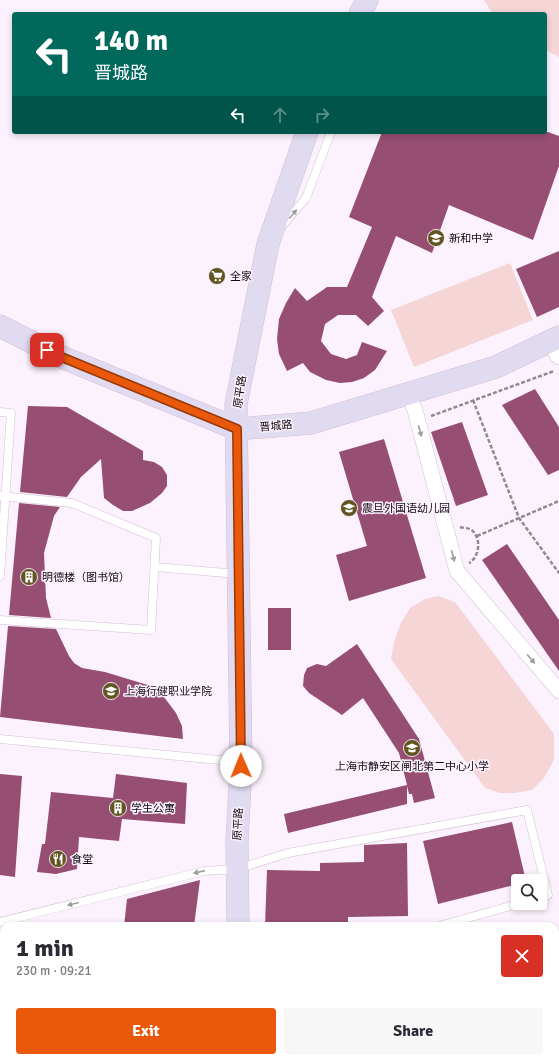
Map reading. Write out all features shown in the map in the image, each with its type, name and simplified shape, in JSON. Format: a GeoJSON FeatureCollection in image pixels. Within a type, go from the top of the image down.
{"type":"FeatureCollection","features":[{"type":"Feature","properties":{"kind":"street"},"geometry":{"type":"LineString","coordinates":[[361,12],[367,0]]}},
{"type":"Feature","properties":{"kind":"street","name":"原平路"},"geometry":{"type":"LineString","coordinates":[[238,922],[237,841],[241,762],[236,404],[268,244],[307,134]]}},
{"type":"Feature","properties":{"kind":"street","name":"晋城路"},"geometry":{"type":"LineString","coordinates":[[0,326],[59,356],[237,429],[311,423],[496,367],[556,345]]}},
{"type":"Feature","properties":{"kind":"street"},"geometry":{"type":"LineString","coordinates":[[408,394],[449,521],[457,571],[559,691]]}},
{"type":"Feature","properties":{"kind":"lane"},"geometry":{"type":"LineString","coordinates":[[268,244],[306,198],[330,134]]}},
{"type":"Feature","properties":{"kind":"lane"},"geometry":{"type":"LineString","coordinates":[[0,412],[11,413],[3,496],[0,576]]}},
{"type":"Feature","properties":{"kind":"lane"},"geometry":{"type":"LineString","coordinates":[[0,620],[151,630],[156,538],[72,503],[3,496]]}},
{"type":"Feature","properties":{"kind":"lane"},"geometry":{"type":"LineString","coordinates":[[155,568],[239,574]]}},
{"type":"Feature","properties":{"kind":"lane"},"geometry":{"type":"LineString","coordinates":[[0,739],[241,762]]}},
{"type":"Feature","properties":{"kind":"lane"},"geometry":{"type":"LineString","coordinates":[[0,922],[204,871],[237,869],[288,853],[527,810],[543,874]]}},
{"type":"Feature","properties":{"kind":"lane"},"geometry":{"type":"LineString","coordinates":[[453,922],[511,906]]}},
{"type":"Feature","properties":{"kind":"path"},"geometry":{"type":"LineString","coordinates":[[417,421],[559,369]]}},
{"type":"Feature","properties":{"kind":"path"},"geometry":{"type":"LineString","coordinates":[[473,400],[519,518],[559,574]]}},
{"type":"Feature","properties":{"kind":"path"},"geometry":{"type":"LineString","coordinates":[[477,536],[559,501]]}},
{"type":"Feature","properties":{"kind":"path"},"geometry":{"type":"LineString","coordinates":[[449,521],[458,526],[470,529],[477,536],[479,551],[473,561],[457,571]]}},
{"type":"Feature","properties":{"kind":"shaded area"},"geometry":{"type":"Polygon","coordinates":[[[484,0],[559,0],[559,57],[547,51],[547,12],[492,12],[484,0]]]}},
{"type":"Feature","properties":{"kind":"shaded area"},"geometry":{"type":"Polygon","coordinates":[[[510,263],[533,320],[414,367],[391,310],[510,263]]]}},
{"type":"Feature","properties":{"kind":"shaded area"},"geometry":{"type":"Polygon","coordinates":[[[438,596],[455,602],[554,734],[554,760],[544,778],[532,790],[514,793],[500,793],[485,788],[391,659],[394,642],[401,623],[410,608],[425,599],[438,596]]]}},
{"type":"Feature","properties":{"kind":"building"},"geometry":{"type":"Polygon","coordinates":[[[548,132],[559,136],[559,166],[533,240],[449,205],[432,253],[396,236],[372,297],[384,311],[368,326],[356,315],[338,315],[325,324],[321,341],[331,354],[346,359],[357,355],[362,342],[387,351],[375,370],[364,378],[352,382],[340,383],[326,380],[310,372],[303,363],[287,371],[279,354],[277,339],[279,319],[295,288],[307,301],[327,287],[347,287],[372,227],[349,217],[381,134],[547,134],[548,132]]]}},
{"type":"Feature","properties":{"kind":"building"},"geometry":{"type":"Polygon","coordinates":[[[559,251],[559,307],[537,317],[516,269],[559,251]]]}},
{"type":"Feature","properties":{"kind":"building"},"geometry":{"type":"Polygon","coordinates":[[[535,389],[559,427],[559,470],[548,475],[502,405],[535,389]]]}},
{"type":"Feature","properties":{"kind":"building"},"geometry":{"type":"Polygon","coordinates":[[[28,406],[67,407],[143,451],[143,460],[154,462],[162,467],[167,475],[167,486],[162,493],[150,503],[132,511],[123,511],[104,498],[101,459],[81,477],[67,497],[20,492],[28,406]]]}},
{"type":"Feature","properties":{"kind":"building"},"geometry":{"type":"Polygon","coordinates":[[[462,422],[488,495],[456,506],[431,432],[462,422]]]}},
{"type":"Feature","properties":{"kind":"building"},"geometry":{"type":"Polygon","coordinates":[[[384,439],[426,578],[349,601],[336,555],[367,546],[339,452],[384,439]]]}},
{"type":"Feature","properties":{"kind":"building"},"geometry":{"type":"Polygon","coordinates":[[[19,503],[60,507],[54,516],[44,553],[46,598],[51,618],[9,615],[19,503]]]}},
{"type":"Feature","properties":{"kind":"building"},"geometry":{"type":"Polygon","coordinates":[[[507,544],[559,620],[559,671],[482,560],[507,544]]]}},
{"type":"Feature","properties":{"kind":"building"},"geometry":{"type":"Polygon","coordinates":[[[268,608],[291,608],[291,650],[268,650],[268,608]]]}},
{"type":"Feature","properties":{"kind":"building"},"geometry":{"type":"Polygon","coordinates":[[[8,626],[56,629],[69,656],[74,663],[82,668],[105,672],[151,686],[164,697],[176,713],[182,726],[183,739],[0,717],[8,626]]]}},
{"type":"Feature","properties":{"kind":"building"},"geometry":{"type":"Polygon","coordinates":[[[357,644],[419,739],[435,798],[414,803],[412,794],[409,794],[407,786],[407,804],[288,833],[284,814],[407,785],[399,753],[363,698],[342,715],[309,693],[303,686],[304,675],[307,668],[317,664],[326,666],[357,644]]]}},
{"type":"Feature","properties":{"kind":"building"},"geometry":{"type":"Polygon","coordinates":[[[0,774],[22,776],[15,877],[0,875],[0,774]]]}},
{"type":"Feature","properties":{"kind":"building","name":"学生公寓"},"geometry":{"type":"Polygon","coordinates":[[[116,774],[187,783],[185,824],[122,819],[119,841],[79,837],[77,869],[56,874],[37,872],[42,844],[45,844],[51,792],[113,798],[116,774]]]}},
{"type":"Feature","properties":{"kind":"building"},"geometry":{"type":"Polygon","coordinates":[[[512,822],[524,874],[511,874],[511,886],[438,904],[423,841],[512,822]]]}},
{"type":"Feature","properties":{"kind":"building"},"geometry":{"type":"Polygon","coordinates":[[[407,843],[408,916],[348,917],[348,922],[265,922],[267,870],[320,871],[320,863],[364,862],[364,845],[407,843]]]}},
{"type":"Feature","properties":{"kind":"building"},"geometry":{"type":"Polygon","coordinates":[[[200,880],[195,922],[124,922],[127,899],[200,880]]]}},
{"type":"Feature","properties":{"kind":"place","name":"新和中学"},"geometry":{"type":"Point","coordinates":[436,238]}},
{"type":"Feature","properties":{"kind":"place","name":"全家"},"geometry":{"type":"Point","coordinates":[217,276]}},
{"type":"Feature","properties":{"kind":"place","name":"震旦外国语幼儿园"},"geometry":{"type":"Point","coordinates":[349,508]}},
{"type":"Feature","properties":{"kind":"place","name":"明德楼（图书馆）"},"geometry":{"type":"Point","coordinates":[29,577]}},
{"type":"Feature","properties":{"kind":"place","name":"上海行健职业学院"},"geometry":{"type":"Point","coordinates":[111,691]}},
{"type":"Feature","properties":{"kind":"place","name":"上海市静安区闸北第二中心小学"},"geometry":{"type":"Point","coordinates":[412,748]}},
{"type":"Feature","properties":{"kind":"place","name":"学生公寓"},"geometry":{"type":"Point","coordinates":[118,808]}},
{"type":"Feature","properties":{"kind":"place","name":"食堂"},"geometry":{"type":"Point","coordinates":[58,859]}},
{"type":"Feature","properties":{"kind":"route"},"geometry":{"type":"LineString","coordinates":[[47,350],[237,429],[241,766]]}}]}
